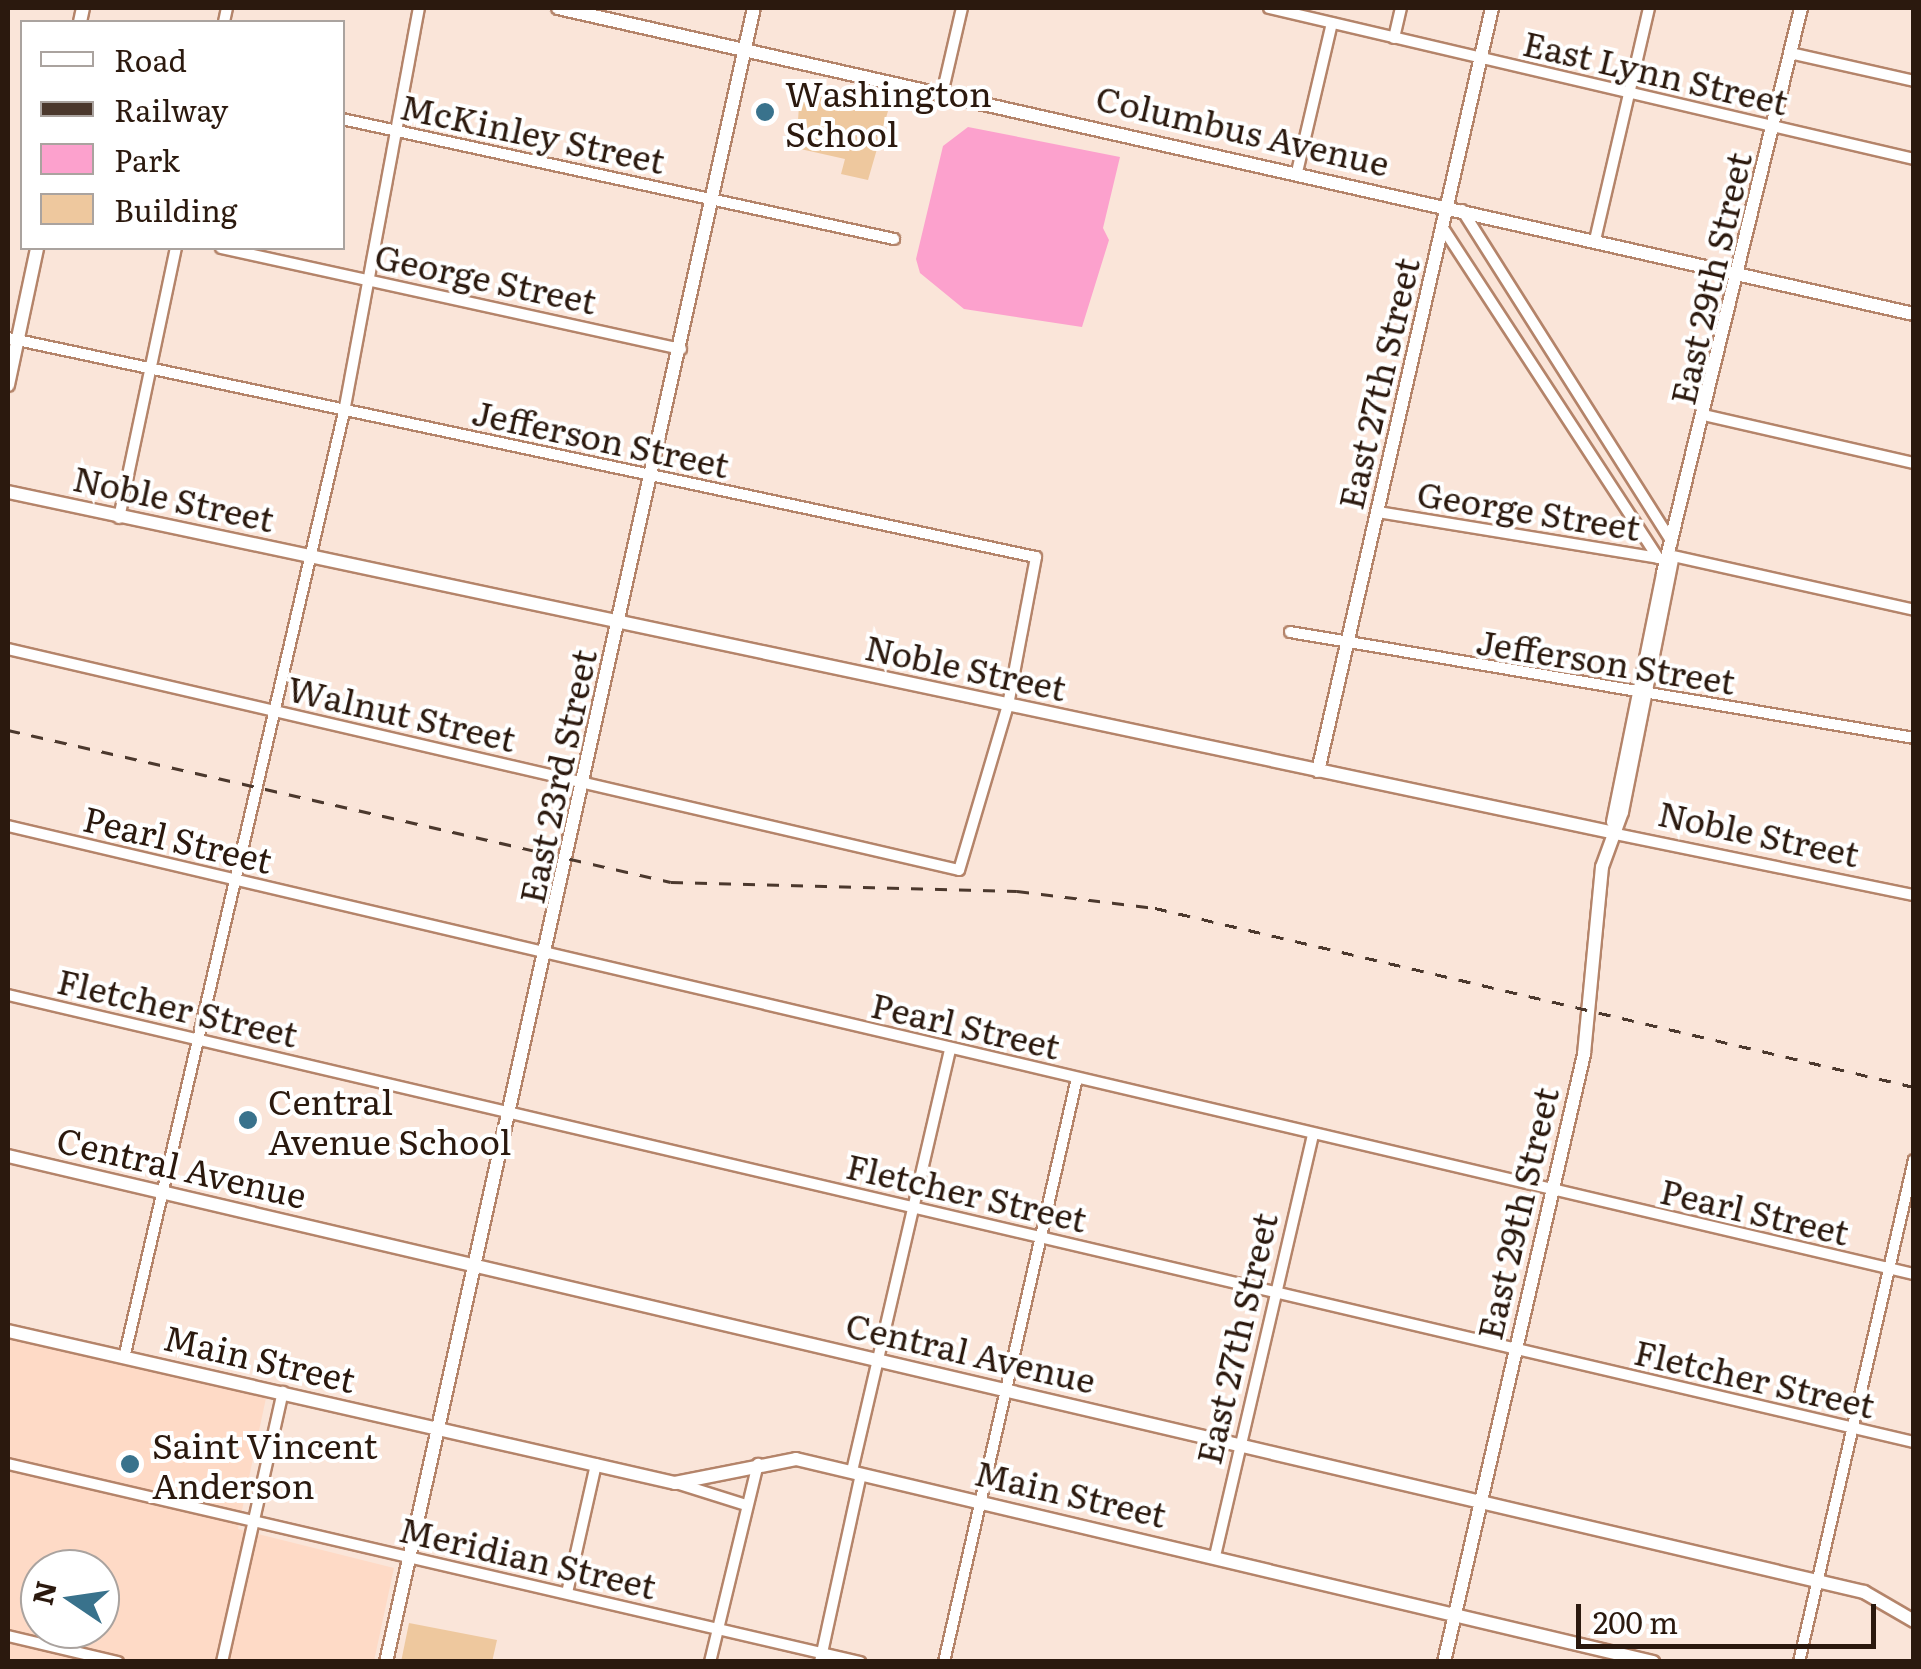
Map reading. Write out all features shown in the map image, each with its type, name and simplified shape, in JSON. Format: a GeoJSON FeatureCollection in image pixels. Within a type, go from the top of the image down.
{"type":"FeatureCollection","features":[{"type":"Feature","properties":{"kind":"street"},"geometry":{"type":"LineString","coordinates":[[124,1358],[344,412],[419,8]]}},
{"type":"Feature","properties":{"kind":"street","name":"Columbus Avenue"},"geometry":{"type":"LineString","coordinates":[[558,8],[943,90],[1914,314]]}},
{"type":"Feature","properties":{"kind":"street","name":"East 23rd Street"},"geometry":{"type":"LineString","coordinates":[[386,1662],[513,1112],[754,8]]}},
{"type":"Feature","properties":{"kind":"street"},"geometry":{"type":"LineString","coordinates":[[943,90],[962,8]]}},
{"type":"Feature","properties":{"kind":"street","name":"East Lynn Street"},"geometry":{"type":"LineString","coordinates":[[1269,8],[1914,158]]}},
{"type":"Feature","properties":{"kind":"street"},"geometry":{"type":"LineString","coordinates":[[1394,38],[1401,8]]}},
{"type":"Feature","properties":{"kind":"street","name":"East 27th Street"},"geometry":{"type":"LineString","coordinates":[[1318,771],[1443,228],[1455,208],[1492,8]]}},
{"type":"Feature","properties":{"kind":"street"},"geometry":{"type":"LineString","coordinates":[[1595,240],[1649,8]]}},
{"type":"Feature","properties":{"kind":"street","name":"East 29th Street"},"geometry":{"type":"LineString","coordinates":[[1444,1662],[1597,986],[1611,827],[1670,555],[1708,416],[1800,8]]}},
{"type":"Feature","properties":{"kind":"street"},"geometry":{"type":"LineString","coordinates":[[1298,172],[1332,23]]}},
{"type":"Feature","properties":{"kind":"street"},"geometry":{"type":"LineString","coordinates":[[1790,53],[1914,80]]}},
{"type":"Feature","properties":{"kind":"street","name":"McKinley Street"},"geometry":{"type":"LineString","coordinates":[[345,120],[894,239]]}},
{"type":"Feature","properties":{"kind":"street"},"geometry":{"type":"LineString","coordinates":[[1455,208],[1670,555]]}},
{"type":"Feature","properties":{"kind":"street"},"geometry":{"type":"LineString","coordinates":[[1443,228],[1670,555]]}},
{"type":"Feature","properties":{"kind":"street"},"geometry":{"type":"LineString","coordinates":[[8,385],[12,339],[36,250]]}},
{"type":"Feature","properties":{"kind":"street"},"geometry":{"type":"LineString","coordinates":[[119,518],[176,250]]}},
{"type":"Feature","properties":{"kind":"street","name":"George Street"},"geometry":{"type":"LineString","coordinates":[[230,250],[681,349]]}},
{"type":"Feature","properties":{"kind":"street","name":"Jefferson Street"},"geometry":{"type":"LineString","coordinates":[[12,339],[652,478],[1036,556],[1008,705]]}},
{"type":"Feature","properties":{"kind":"street"},"geometry":{"type":"LineString","coordinates":[[1708,416],[1914,463]]}},
{"type":"Feature","properties":{"kind":"street","name":"Noble Street"},"geometry":{"type":"LineString","coordinates":[[8,492],[1318,771],[1611,827],[1914,895]]}},
{"type":"Feature","properties":{"kind":"street","name":"George Street"},"geometry":{"type":"LineString","coordinates":[[1378,512],[1670,555],[1914,610]]}},
{"type":"Feature","properties":{"kind":"street","name":"Jefferson Street"},"geometry":{"type":"LineString","coordinates":[[1290,632],[1914,738]]}},
{"type":"Feature","properties":{"kind":"street","name":"Walnut Street"},"geometry":{"type":"LineString","coordinates":[[8,649],[959,870],[1008,705]]}},
{"type":"Feature","properties":{"kind":"street","name":"Pearl Street"},"geometry":{"type":"LineString","coordinates":[[8,826],[1914,1274]]}},
{"type":"Feature","properties":{"kind":"street","name":"Fletcher Street"},"geometry":{"type":"LineString","coordinates":[[8,995],[1914,1442]]}},
{"type":"Feature","properties":{"kind":"street"},"geometry":{"type":"LineString","coordinates":[[821,1657],[878,1360],[950,1050]]}},
{"type":"Feature","properties":{"kind":"street"},"geometry":{"type":"LineString","coordinates":[[944,1662],[1077,1078]]}},
{"type":"Feature","properties":{"kind":"street","name":"East 27th Street"},"geometry":{"type":"LineString","coordinates":[[1215,1556],[1313,1134]]}},
{"type":"Feature","properties":{"kind":"street","name":"Central Avenue"},"geometry":{"type":"LineString","coordinates":[[8,1156],[1878,1596],[1914,1621]]}},
{"type":"Feature","properties":{"kind":"street"},"geometry":{"type":"LineString","coordinates":[[1799,1662],[1914,1160]]}},
{"type":"Feature","properties":{"kind":"street","name":"Main Street"},"geometry":{"type":"LineString","coordinates":[[8,1331],[675,1482],[744,1504]]}},
{"type":"Feature","properties":{"kind":"street"},"geometry":{"type":"LineString","coordinates":[[222,1662],[282,1392]]}},
{"type":"Feature","properties":{"kind":"street"},"geometry":{"type":"LineString","coordinates":[[710,1662],[744,1504],[761,1461]]}},
{"type":"Feature","properties":{"kind":"street","name":"Main Street"},"geometry":{"type":"LineString","coordinates":[[675,1482],[761,1461],[857,1472],[1653,1662]]}},
{"type":"Feature","properties":{"kind":"street","name":"Meridian Street"},"geometry":{"type":"LineString","coordinates":[[8,1464],[717,1628],[821,1657],[860,1662]]}},
{"type":"Feature","properties":{"kind":"street"},"geometry":{"type":"LineString","coordinates":[[566,1593],[596,1464]]}},
{"type":"Feature","properties":{"kind":"street"},"geometry":{"type":"LineString","coordinates":[[8,1636],[118,1662]]}},
{"type":"Feature","properties":{"kind":"shaded area","name":"Saint Vincent Anderson"},"geometry":{"type":"Polygon","coordinates":[[[8,1339],[266,1398],[238,1529],[394,1568],[374,1661],[8,1662],[8,1339]]]}},
{"type":"Feature","properties":{"kind":"green space"},"geometry":{"type":"Polygon","coordinates":[[[968,127],[1120,157],[1103,228],[1109,240],[1082,327],[964,309],[920,273],[916,259],[943,146],[968,127]]]}},
{"type":"Feature","properties":{"kind":"building"},"geometry":{"type":"Polygon","coordinates":[[[800,92],[888,111],[868,180],[841,174],[845,159],[796,148],[800,92]]]}},
{"type":"Feature","properties":{"kind":"building"},"geometry":{"type":"Polygon","coordinates":[[[409,1623],[497,1640],[492,1662],[401,1662],[409,1623]]]}},
{"type":"Feature","properties":{"kind":"railway"},"geometry":{"type":"LineString","coordinates":[[8,730],[671,882],[1017,891],[1155,908],[1914,1087]]}},
{"type":"Feature","properties":{"kind":"place","name":"Washington School"},"geometry":{"type":"Point","coordinates":[765,112]}},
{"type":"Feature","properties":{"kind":"place","name":"Central Avenue School"},"geometry":{"type":"Point","coordinates":[248,1120]}},
{"type":"Feature","properties":{"kind":"place","name":"Saint Vincent Anderson"},"geometry":{"type":"Point","coordinates":[130,1464]}}]}
